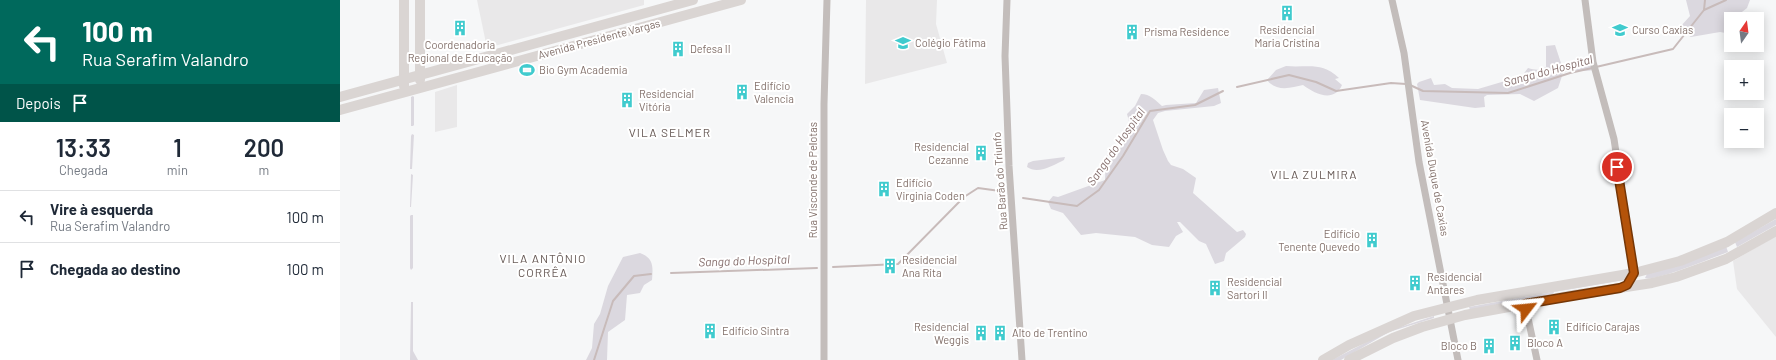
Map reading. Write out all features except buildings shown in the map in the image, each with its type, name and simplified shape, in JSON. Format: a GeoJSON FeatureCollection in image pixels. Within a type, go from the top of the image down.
{"type":"FeatureCollection","features":[{"type":"Feature","properties":{"kind":"main road"},"geometry":{"type":"LineString","coordinates":[[404,0],[404,92]]}},
{"type":"Feature","properties":{"kind":"main road"},"geometry":{"type":"LineString","coordinates":[[420,0],[420,88]]}},
{"type":"Feature","properties":{"kind":"main road","name":"Avenida Presidente Vargas"},"geometry":{"type":"LineString","coordinates":[[340,97],[694,0]]}},
{"type":"Feature","properties":{"kind":"main road","name":"Avenida Presidente Vargas"},"geometry":{"type":"LineString","coordinates":[[340,110],[742,0]]}},
{"type":"Feature","properties":{"kind":"main road"},"geometry":{"type":"LineString","coordinates":[[1323,360],[1349,344],[1414,316],[1477,300],[1634,273],[1680,261],[1727,242],[1776,213]]}},
{"type":"Feature","properties":{"kind":"main road"},"geometry":{"type":"LineString","coordinates":[[1349,360],[1393,338],[1450,320],[1525,304],[1652,283],[1676,277],[1726,259],[1776,231]]}},
{"type":"Feature","properties":{"kind":"main road"},"geometry":{"type":"LineString","coordinates":[[1620,288],[1627,285],[1634,273]]}},
{"type":"Feature","properties":{"kind":"street","name":"Rua Visconde de Pelotas"},"geometry":{"type":"LineString","coordinates":[[824,360],[824,104],[827,0]]}},
{"type":"Feature","properties":{"kind":"street","name":"Rua Barão do Triunfo"},"geometry":{"type":"LineString","coordinates":[[1007,0],[1004,56],[1022,360]]}},
{"type":"Feature","properties":{"kind":"street","name":"Avenida Duque de Caxias"},"geometry":{"type":"LineString","coordinates":[[1392,0],[1404,53],[1419,162],[1458,360]]}},
{"type":"Feature","properties":{"kind":"street"},"geometry":{"type":"LineString","coordinates":[[1585,0],[1593,62],[1614,139],[1634,273]]}},
{"type":"Feature","properties":{"kind":"street"},"geometry":{"type":"LineString","coordinates":[[1525,304],[1537,360]]}},
{"type":"Feature","properties":{"kind":"shaded area"},"geometry":{"type":"Polygon","coordinates":[[[477,0],[644,0],[644,5],[487,48],[477,0]]]}},
{"type":"Feature","properties":{"kind":"shaded area","name":"Colégio Fátima"},"geometry":{"type":"Polygon","coordinates":[[[866,0],[937,0],[936,24],[947,63],[865,84],[866,0]]]}},
{"type":"Feature","properties":{"kind":"shaded area"},"geometry":{"type":"Polygon","coordinates":[[[1686,0],[1750,0],[1747,8],[1742,12],[1724,12],[1724,33],[1720,32],[1691,37],[1686,34],[1681,26],[1690,16],[1686,0]]]}},
{"type":"Feature","properties":{"kind":"shaded area"},"geometry":{"type":"Polygon","coordinates":[[[1555,45],[1562,66],[1587,60],[1593,70],[1570,71],[1563,73],[1558,88],[1534,101],[1520,94],[1487,95],[1484,97],[1485,107],[1475,108],[1420,100],[1417,84],[1431,78],[1434,85],[1445,84],[1452,88],[1478,89],[1522,76],[1528,68],[1537,70],[1542,69],[1546,67],[1546,46],[1555,45]]]}},
{"type":"Feature","properties":{"kind":"shaded area"},"geometry":{"type":"Polygon","coordinates":[[[1286,66],[1314,66],[1326,69],[1339,78],[1335,79],[1342,85],[1339,91],[1334,94],[1324,95],[1319,94],[1303,85],[1289,88],[1279,88],[1267,80],[1276,70],[1286,66]]]}},
{"type":"Feature","properties":{"kind":"shaded area"},"geometry":{"type":"Polygon","coordinates":[[[457,85],[457,127],[435,132],[435,92],[457,85]]]}},
{"type":"Feature","properties":{"kind":"shaded area"},"geometry":{"type":"Polygon","coordinates":[[[1218,88],[1221,103],[1214,106],[1165,111],[1158,113],[1153,120],[1168,161],[1171,165],[1183,169],[1196,178],[1193,193],[1237,232],[1243,230],[1246,234],[1245,237],[1226,253],[1224,261],[1215,264],[1206,244],[1199,241],[1180,222],[1177,222],[1183,232],[1176,236],[1169,247],[1152,245],[1135,237],[1096,233],[1081,235],[1063,213],[1051,209],[1048,202],[1053,196],[1058,197],[1105,180],[1106,156],[1122,147],[1125,138],[1131,129],[1127,114],[1135,106],[1141,94],[1150,96],[1162,106],[1196,103],[1204,90],[1218,88]]]}},
{"type":"Feature","properties":{"kind":"shaded area"},"geometry":{"type":"Polygon","coordinates":[[[413,96],[414,125],[411,126],[411,97],[413,96]]]}},
{"type":"Feature","properties":{"kind":"shaded area"},"geometry":{"type":"Polygon","coordinates":[[[412,134],[414,135],[412,169],[410,169],[411,136],[412,134]]]}},
{"type":"Feature","properties":{"kind":"shaded area"},"geometry":{"type":"Polygon","coordinates":[[[1065,157],[1064,160],[1041,170],[1027,167],[1028,163],[1033,161],[1065,157]]]}},
{"type":"Feature","properties":{"kind":"shaded area"},"geometry":{"type":"Polygon","coordinates":[[[411,174],[413,175],[410,207],[411,174]]]}},
{"type":"Feature","properties":{"kind":"shaded area"},"geometry":{"type":"Polygon","coordinates":[[[413,215],[413,268],[411,270],[410,216],[413,215]]]}},
{"type":"Feature","properties":{"kind":"shaded area"},"geometry":{"type":"Polygon","coordinates":[[[1776,219],[1776,225],[1737,247],[1735,242],[1776,219]]]}},
{"type":"Feature","properties":{"kind":"shaded area"},"geometry":{"type":"Polygon","coordinates":[[[1776,236],[1776,337],[1737,289],[1733,261],[1776,236]]]}},
{"type":"Feature","properties":{"kind":"shaded area"},"geometry":{"type":"Polygon","coordinates":[[[1726,246],[1728,252],[1672,273],[1645,278],[1647,274],[1694,260],[1726,246]]]}},
{"type":"Feature","properties":{"kind":"shaded area"},"geometry":{"type":"Polygon","coordinates":[[[640,253],[645,255],[652,264],[652,280],[644,285],[640,293],[627,295],[625,320],[608,332],[607,360],[586,360],[592,348],[594,324],[600,314],[608,286],[623,257],[640,253]]]}},
{"type":"Feature","properties":{"kind":"shaded area"},"geometry":{"type":"Polygon","coordinates":[[[1627,278],[1625,280],[1554,292],[1553,295],[1470,310],[1469,307],[1627,278]]]}},
{"type":"Feature","properties":{"kind":"shaded area"},"geometry":{"type":"Polygon","coordinates":[[[411,302],[413,302],[413,351],[418,360],[410,360],[411,302]]]}},
{"type":"Feature","properties":{"kind":"shaded area"},"geometry":{"type":"Polygon","coordinates":[[[1434,316],[1434,318],[1389,332],[1341,360],[1332,360],[1388,331],[1434,316]]]}},
{"type":"Feature","properties":{"kind":"waterway","name":"Sanga do Hospital"},"geometry":{"type":"LineString","coordinates":[[1704,10],[1705,0]]}},
{"type":"Feature","properties":{"kind":"waterway","name":"Sanga do Hospital"},"geometry":{"type":"LineString","coordinates":[[1596,67],[1673,49],[1704,10],[1726,0]]}},
{"type":"Feature","properties":{"kind":"waterway","name":"Sanga do Hospital"},"geometry":{"type":"LineString","coordinates":[[1410,85],[1423,91],[1508,93],[1570,73],[1592,68]]}},
{"type":"Feature","properties":{"kind":"waterway","name":"Sanga do Hospital"},"geometry":{"type":"LineString","coordinates":[[1237,87],[1289,75],[1316,82],[1336,91],[1391,83],[1406,84]]}},
{"type":"Feature","properties":{"kind":"waterway","name":"Sanga do Hospital"},"geometry":{"type":"LineString","coordinates":[[1023,198],[1077,206],[1099,190],[1123,156],[1150,111],[1195,105],[1223,91]]}},
{"type":"Feature","properties":{"kind":"waterway","name":"Sanga do Hospital"},"geometry":{"type":"LineString","coordinates":[[833,267],[898,264],[964,197],[978,188],[1000,191]]}},
{"type":"Feature","properties":{"kind":"waterway","name":"Sanga do Hospital"},"geometry":{"type":"LineString","coordinates":[[671,273],[817,268]]}},
{"type":"Feature","properties":{"kind":"waterway","name":"Sanga do Hospital"},"geometry":{"type":"LineString","coordinates":[[594,360],[613,301],[634,276],[651,274]]}},
{"type":"Feature","properties":{"kind":"place","name":"Residencial Maria Cristina"},"geometry":{"type":"Point","coordinates":[1287,13]}},
{"type":"Feature","properties":{"kind":"place","name":"Coordenadoria Regional de Educação"},"geometry":{"type":"Point","coordinates":[460,28]}},
{"type":"Feature","properties":{"kind":"place","name":"Curso Caxias"},"geometry":{"type":"Point","coordinates":[1620,30]}},
{"type":"Feature","properties":{"kind":"place","name":"Prisma Residence"},"geometry":{"type":"Point","coordinates":[1132,32]}},
{"type":"Feature","properties":{"kind":"place","name":"Colégio Fátima"},"geometry":{"type":"Point","coordinates":[903,43]}},
{"type":"Feature","properties":{"kind":"place","name":"Defesa II"},"geometry":{"type":"Point","coordinates":[678,49]}},
{"type":"Feature","properties":{"kind":"place","name":"Bio Gym Academia"},"geometry":{"type":"Point","coordinates":[527,70]}},
{"type":"Feature","properties":{"kind":"place","name":"Edifício Valencia"},"geometry":{"type":"Point","coordinates":[742,92]}},
{"type":"Feature","properties":{"kind":"place","name":"Residencial Vitória"},"geometry":{"type":"Point","coordinates":[627,100]}},
{"type":"Feature","properties":{"kind":"place","name":"Residencial Cezanne"},"geometry":{"type":"Point","coordinates":[981,153]}},
{"type":"Feature","properties":{"kind":"place","name":"Edifício Virginia Coden"},"geometry":{"type":"Point","coordinates":[884,189]}},
{"type":"Feature","properties":{"kind":"place","name":"Edifício Tenente Quevedo"},"geometry":{"type":"Point","coordinates":[1372,240]}},
{"type":"Feature","properties":{"kind":"place","name":"Residencial Ana Rita"},"geometry":{"type":"Point","coordinates":[890,266]}},
{"type":"Feature","properties":{"kind":"place","name":"Residencial Antares"},"geometry":{"type":"Point","coordinates":[1415,283]}},
{"type":"Feature","properties":{"kind":"place","name":"Residencial Sartori II"},"geometry":{"type":"Point","coordinates":[1215,288]}},
{"type":"Feature","properties":{"kind":"place","name":"Edifício Carajas"},"geometry":{"type":"Point","coordinates":[1554,327]}},
{"type":"Feature","properties":{"kind":"place","name":"Edifício Sintra"},"geometry":{"type":"Point","coordinates":[710,331]}},
{"type":"Feature","properties":{"kind":"place","name":"Residencial Weggis"},"geometry":{"type":"Point","coordinates":[981,333]}},
{"type":"Feature","properties":{"kind":"place","name":"Alto de Trentino"},"geometry":{"type":"Point","coordinates":[1000,333]}},
{"type":"Feature","properties":{"kind":"place","name":"Bloco A"},"geometry":{"type":"Point","coordinates":[1515,343]}},
{"type":"Feature","properties":{"kind":"place","name":"Bloco B"},"geometry":{"type":"Point","coordinates":[1489,346]}},
{"type":"Feature","properties":{"kind":"district","name":"VILA SELMER"},"geometry":{"type":"Point","coordinates":[670,133]}},
{"type":"Feature","properties":{"kind":"district","name":"VILA ZULMIRA"},"geometry":{"type":"Point","coordinates":[1314,175]}},
{"type":"Feature","properties":{"kind":"district","name":"VILA ANTÔNIO CORRÊA"},"geometry":{"type":"Point","coordinates":[543,266]}},
{"type":"Feature","properties":{"kind":"route"},"geometry":{"type":"LineString","coordinates":[[1526,309],[1525,304],[1620,288],[1627,285],[1629,282],[1634,273],[1617,167]]}}]}
